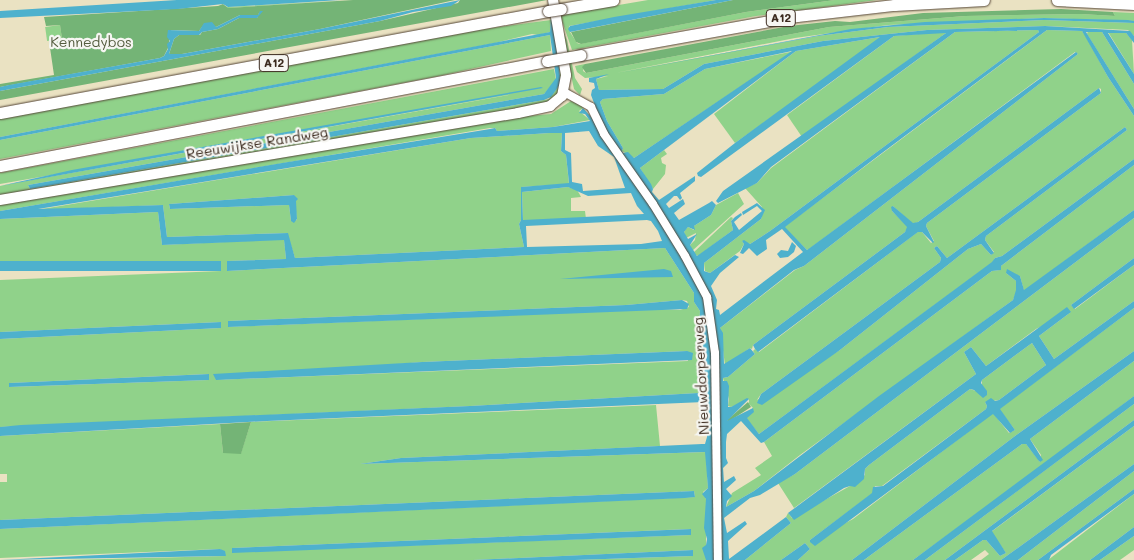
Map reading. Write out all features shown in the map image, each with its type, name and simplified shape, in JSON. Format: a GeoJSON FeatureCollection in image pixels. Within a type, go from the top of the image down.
{"type":"FeatureCollection","features":[{"type":"Feature","properties":{"kind":"highway","name":"A12"},"geometry":{"type":"LineString","coordinates":[[0,113],[548,11],[557,4],[613,0]]}},
{"type":"Feature","properties":{"kind":"highway","name":"A12"},"geometry":{"type":"LineString","coordinates":[[0,166],[735,26],[823,12],[894,4],[984,0]]}},
{"type":"Feature","properties":{"kind":"highway"},"geometry":{"type":"LineString","coordinates":[[1057,0],[1134,4]]}},
{"type":"Feature","properties":{"kind":"main road"},"geometry":{"type":"LineString","coordinates":[[557,4],[566,67],[566,93]]}},
{"type":"Feature","properties":{"kind":"main road","name":"Reeuwijkse Randweg"},"geometry":{"type":"LineString","coordinates":[[0,200],[518,113],[552,105],[566,93]]}},
{"type":"Feature","properties":{"kind":"street","name":"Nieuwdorperweg"},"geometry":{"type":"LineString","coordinates":[[566,93],[591,107],[604,134],[658,212],[707,297],[715,353],[718,560]]}},
{"type":"Feature","properties":{"kind":"green space"},"geometry":{"type":"Polygon","coordinates":[[[353,0],[228,8],[223,6],[228,7],[353,0]]]}},
{"type":"Feature","properties":{"kind":"green space","name":"Kennedybos"},"geometry":{"type":"Polygon","coordinates":[[[353,0],[455,0],[320,29],[182,54],[169,54],[174,39],[179,35],[200,35],[202,32],[218,29],[239,18],[257,18],[260,11],[258,15],[240,15],[216,27],[205,23],[199,31],[171,30],[168,48],[164,56],[160,58],[0,87],[0,84],[54,75],[49,41],[62,39],[60,25],[46,26],[44,17],[218,6],[223,4],[228,8],[353,0]]]}},
{"type":"Feature","properties":{"kind":"green space"},"geometry":{"type":"Polygon","coordinates":[[[460,0],[547,0],[0,100],[0,91],[380,21],[458,3],[460,0]]]}},
{"type":"Feature","properties":{"kind":"green space"},"geometry":{"type":"Polygon","coordinates":[[[648,0],[716,0],[569,26],[570,32],[577,43],[580,44],[746,12],[835,0],[877,0],[756,16],[572,50],[560,15],[648,0]]]}},
{"type":"Feature","properties":{"kind":"green space"},"geometry":{"type":"Polygon","coordinates":[[[733,0],[835,0],[746,12],[581,44],[576,42],[571,32],[733,0]]]}},
{"type":"Feature","properties":{"kind":"green space"},"geometry":{"type":"Polygon","coordinates":[[[1061,9],[1113,12],[1115,16],[1081,14],[965,16],[829,27],[586,73],[582,67],[585,64],[789,26],[835,21],[850,22],[923,13],[1061,9]]]}},
{"type":"Feature","properties":{"kind":"green space"},"geometry":{"type":"Polygon","coordinates":[[[1113,12],[1134,13],[1134,21],[1044,18],[888,25],[795,38],[615,73],[818,36],[888,27],[1044,20],[1134,23],[1134,36],[1128,30],[1045,26],[927,30],[823,41],[704,64],[663,89],[599,90],[596,79],[608,76],[585,78],[577,72],[575,66],[585,64],[583,71],[586,73],[829,27],[965,16],[1081,14],[1115,16],[1113,12]]]}},
{"type":"Feature","properties":{"kind":"green space"},"geometry":{"type":"Polygon","coordinates":[[[551,20],[550,32],[538,35],[532,34],[495,43],[0,137],[0,118],[485,29],[551,20]]]}},
{"type":"Feature","properties":{"kind":"green space"},"geometry":{"type":"Polygon","coordinates":[[[560,24],[567,40],[575,78],[582,89],[580,95],[574,89],[560,24]]]}},
{"type":"Feature","properties":{"kind":"green space"},"geometry":{"type":"Polygon","coordinates":[[[60,25],[62,39],[47,41],[45,27],[60,25]]]}},
{"type":"Feature","properties":{"kind":"green space"},"geometry":{"type":"Polygon","coordinates":[[[1038,30],[1039,32],[770,231],[750,244],[742,241],[744,244],[740,251],[710,273],[705,271],[704,263],[761,219],[762,207],[745,188],[757,183],[771,168],[955,32],[1038,30]]]}},
{"type":"Feature","properties":{"kind":"green space"},"geometry":{"type":"Polygon","coordinates":[[[1047,30],[1082,31],[1108,77],[1134,116],[1134,159],[1002,256],[995,258],[993,262],[759,434],[746,418],[753,408],[749,404],[749,399],[731,407],[728,406],[729,399],[723,378],[728,377],[755,354],[753,351],[755,349],[759,352],[919,231],[931,243],[934,241],[926,226],[927,223],[1101,93],[1101,89],[1099,88],[918,222],[913,224],[893,206],[892,211],[908,227],[905,232],[753,345],[752,349],[750,348],[725,365],[720,328],[795,270],[804,266],[1078,54],[1075,52],[809,249],[807,250],[784,227],[1047,30]],[[1125,127],[947,258],[937,246],[934,248],[941,258],[940,262],[761,394],[757,400],[840,350],[968,249],[981,244],[991,255],[994,252],[985,240],[986,236],[1127,130],[1125,127]]]}},
{"type":"Feature","properties":{"kind":"green space"},"geometry":{"type":"Polygon","coordinates":[[[1088,31],[1102,32],[1134,84],[1134,109],[1087,34],[1088,31]]]}},
{"type":"Feature","properties":{"kind":"green space"},"geometry":{"type":"Polygon","coordinates":[[[1108,32],[1126,33],[1132,40],[1134,74],[1108,32]]]}},
{"type":"Feature","properties":{"kind":"green space"},"geometry":{"type":"Polygon","coordinates":[[[946,33],[802,137],[787,115],[894,36],[946,33]]]}},
{"type":"Feature","properties":{"kind":"green space"},"geometry":{"type":"Polygon","coordinates":[[[550,35],[551,51],[439,76],[0,159],[0,140],[550,35]]]}},
{"type":"Feature","properties":{"kind":"green space"},"geometry":{"type":"Polygon","coordinates":[[[880,37],[880,40],[735,143],[714,114],[796,51],[880,37]]]}},
{"type":"Feature","properties":{"kind":"green space"},"geometry":{"type":"Polygon","coordinates":[[[557,49],[563,85],[553,102],[0,197],[0,186],[15,183],[542,89],[0,184],[0,173],[554,69],[556,80],[544,94],[28,185],[30,189],[549,99],[561,83],[557,49]]]}},
{"type":"Feature","properties":{"kind":"green space"},"geometry":{"type":"Polygon","coordinates":[[[792,52],[634,158],[622,151],[623,148],[607,121],[600,102],[603,99],[664,94],[705,69],[792,52]]]}},
{"type":"Feature","properties":{"kind":"green space"},"geometry":{"type":"Polygon","coordinates":[[[571,101],[581,105],[583,108],[579,111],[590,120],[553,127],[497,131],[495,128],[490,128],[0,211],[0,202],[516,117],[551,114],[571,101]]]}},
{"type":"Feature","properties":{"kind":"green space"},"geometry":{"type":"Polygon","coordinates":[[[562,133],[561,151],[566,155],[569,184],[521,187],[521,220],[519,224],[524,247],[295,258],[287,233],[167,237],[163,205],[36,210],[471,138],[562,133]],[[294,195],[169,204],[170,209],[289,205],[291,221],[297,220],[294,195]]]}},
{"type":"Feature","properties":{"kind":"green space"},"geometry":{"type":"Polygon","coordinates":[[[664,150],[667,154],[661,158],[662,163],[666,165],[665,174],[653,189],[640,168],[664,150]]]}},
{"type":"Feature","properties":{"kind":"green space"},"geometry":{"type":"Polygon","coordinates":[[[1134,165],[1134,210],[1024,291],[1020,276],[1006,273],[1016,281],[1017,290],[1013,300],[800,455],[754,491],[726,507],[732,493],[761,475],[755,468],[772,456],[764,442],[992,271],[1000,270],[1001,266],[1134,165]]]}},
{"type":"Feature","properties":{"kind":"green space"},"geometry":{"type":"Polygon","coordinates":[[[568,187],[577,190],[581,197],[571,198],[571,211],[585,211],[586,219],[523,221],[522,192],[568,187]]]}},
{"type":"Feature","properties":{"kind":"green space"},"geometry":{"type":"Polygon","coordinates":[[[738,193],[744,204],[692,251],[690,245],[695,240],[696,233],[686,238],[684,232],[686,229],[688,227],[694,230],[694,226],[711,215],[716,205],[738,193]]]}},
{"type":"Feature","properties":{"kind":"green space"},"geometry":{"type":"Polygon","coordinates":[[[158,212],[162,245],[284,239],[286,259],[227,261],[227,271],[665,248],[694,293],[694,302],[700,311],[699,326],[703,336],[707,391],[470,406],[0,427],[0,339],[221,328],[221,322],[0,332],[0,280],[221,271],[220,262],[0,271],[0,219],[158,212]],[[687,301],[626,305],[228,321],[228,327],[657,309],[680,310],[689,307],[687,301]],[[687,351],[422,362],[214,380],[688,361],[687,351]],[[208,374],[9,383],[10,387],[209,380],[208,374]]]}},
{"type":"Feature","properties":{"kind":"green space"},"geometry":{"type":"Polygon","coordinates":[[[731,217],[733,218],[731,221],[733,230],[698,256],[693,253],[731,217]]]}},
{"type":"Feature","properties":{"kind":"green space"},"geometry":{"type":"Polygon","coordinates":[[[1134,218],[1134,258],[1071,305],[1075,309],[1134,265],[1134,301],[1054,359],[1039,336],[1071,312],[1036,329],[986,366],[971,347],[964,352],[976,374],[794,508],[778,483],[795,474],[1134,218]]]}},
{"type":"Feature","properties":{"kind":"green space"},"geometry":{"type":"Polygon","coordinates":[[[1134,308],[1134,351],[1015,436],[852,560],[798,560],[810,549],[805,543],[781,560],[745,560],[791,523],[786,517],[788,513],[792,518],[850,486],[865,475],[865,469],[869,465],[970,389],[976,391],[982,386],[982,380],[1032,343],[1046,365],[999,400],[985,402],[986,409],[882,486],[875,486],[873,493],[810,540],[810,542],[853,519],[993,413],[1009,433],[1015,430],[999,409],[1134,308]]]}},
{"type":"Feature","properties":{"kind":"green space"},"geometry":{"type":"Polygon","coordinates":[[[1134,361],[1134,396],[1044,465],[913,560],[864,560],[1022,444],[1026,444],[1040,462],[1041,455],[1030,439],[1134,361]]]}},
{"type":"Feature","properties":{"kind":"green space"},"geometry":{"type":"Polygon","coordinates":[[[748,402],[751,407],[728,422],[727,420],[748,402]]]}},
{"type":"Feature","properties":{"kind":"green space"},"geometry":{"type":"Polygon","coordinates":[[[1134,404],[1134,420],[945,560],[925,560],[1134,404]]]}},
{"type":"Feature","properties":{"kind":"green space"},"geometry":{"type":"Polygon","coordinates":[[[656,405],[660,446],[401,458],[360,464],[706,452],[708,488],[703,492],[706,499],[706,560],[575,560],[693,556],[693,550],[473,560],[65,560],[226,556],[220,549],[0,558],[0,529],[695,497],[694,491],[0,520],[0,482],[7,482],[7,474],[0,474],[0,436],[220,424],[223,453],[241,453],[251,422],[656,405]],[[690,529],[232,548],[232,552],[691,535],[690,529]]]}},
{"type":"Feature","properties":{"kind":"green space"},"geometry":{"type":"Polygon","coordinates":[[[251,422],[241,454],[223,453],[220,424],[251,422]]]}},
{"type":"Feature","properties":{"kind":"green space"},"geometry":{"type":"Polygon","coordinates":[[[1134,426],[1134,464],[1001,560],[981,560],[989,554],[985,550],[971,560],[955,560],[983,540],[986,540],[1000,556],[1006,553],[991,532],[1134,426]]]}},
{"type":"Feature","properties":{"kind":"green space"},"geometry":{"type":"Polygon","coordinates":[[[1134,471],[1134,489],[1038,560],[1018,560],[1134,471]]]}},
{"type":"Feature","properties":{"kind":"green space"},"geometry":{"type":"Polygon","coordinates":[[[1134,494],[1134,527],[1090,560],[1048,560],[1134,494]]]}},
{"type":"Feature","properties":{"kind":"green space"},"geometry":{"type":"Polygon","coordinates":[[[1134,536],[1134,550],[1120,560],[1100,560],[1134,536]]]}},
{"type":"Feature","properties":{"kind":"water"},"geometry":{"type":"Polygon","coordinates":[[[177,0],[340,0],[228,7],[223,4],[178,9],[0,18],[0,11],[177,0]]]}},
{"type":"Feature","properties":{"kind":"water"},"geometry":{"type":"Polygon","coordinates":[[[460,0],[451,6],[413,12],[380,21],[0,91],[0,87],[9,85],[160,58],[164,56],[168,49],[167,44],[170,41],[167,37],[168,30],[199,31],[204,23],[212,22],[216,27],[240,15],[258,15],[260,11],[263,11],[257,18],[239,18],[218,29],[202,32],[199,35],[179,35],[174,39],[169,54],[182,54],[320,29],[460,0]]]}},
{"type":"Feature","properties":{"kind":"water"},"geometry":{"type":"Polygon","coordinates":[[[548,0],[550,0],[561,83],[551,97],[544,100],[30,189],[28,185],[544,94],[556,78],[550,35],[0,140],[0,137],[550,32],[551,16],[548,0]]]}},
{"type":"Feature","properties":{"kind":"water"},"geometry":{"type":"Polygon","coordinates":[[[716,0],[733,0],[570,32],[568,29],[570,26],[614,17],[716,0]]]}},
{"type":"Feature","properties":{"kind":"water"},"geometry":{"type":"Polygon","coordinates":[[[1044,18],[1128,20],[1134,21],[1134,23],[1044,20],[888,27],[818,36],[614,74],[851,29],[925,22],[1044,18]]]}},
{"type":"Feature","properties":{"kind":"water"},"geometry":{"type":"Polygon","coordinates":[[[1045,26],[1130,31],[1134,36],[1134,43],[1126,33],[1108,33],[1134,74],[1134,84],[1102,32],[1086,32],[1134,109],[1134,116],[1108,77],[1082,31],[1047,30],[878,156],[785,227],[807,250],[1076,52],[1078,54],[804,266],[794,270],[720,328],[723,333],[724,364],[750,348],[755,354],[728,377],[723,378],[723,381],[727,381],[729,386],[728,407],[747,398],[749,399],[727,421],[753,408],[754,412],[747,418],[759,434],[995,258],[1002,256],[1134,159],[1134,165],[1001,266],[1001,270],[992,271],[764,442],[761,443],[741,421],[727,434],[726,458],[728,463],[723,468],[724,482],[734,476],[736,480],[726,489],[732,496],[727,501],[726,507],[754,491],[879,396],[1013,300],[1016,281],[1006,273],[1007,269],[1020,276],[1024,290],[1134,210],[1134,218],[795,474],[760,495],[750,498],[724,518],[727,533],[745,521],[747,524],[728,541],[729,559],[786,517],[791,523],[745,560],[721,560],[716,330],[712,307],[706,288],[686,253],[602,124],[591,95],[592,90],[595,88],[594,83],[589,82],[589,78],[609,74],[596,79],[599,90],[663,89],[704,64],[823,41],[927,30],[1045,26]],[[1038,30],[955,32],[771,167],[757,183],[718,203],[716,201],[723,191],[946,33],[894,36],[701,177],[698,176],[697,173],[735,143],[880,37],[796,51],[640,168],[651,184],[652,192],[659,200],[695,176],[695,181],[680,193],[682,198],[680,200],[677,196],[674,196],[666,204],[669,208],[683,199],[685,204],[674,213],[679,220],[712,201],[716,205],[711,215],[694,226],[695,230],[688,227],[684,232],[688,239],[697,234],[690,245],[697,256],[733,230],[731,221],[735,217],[741,213],[742,215],[734,222],[739,230],[762,211],[757,206],[743,215],[742,212],[757,203],[765,210],[761,219],[704,263],[704,271],[710,273],[735,255],[739,257],[720,273],[711,286],[717,300],[716,309],[719,310],[720,315],[803,252],[782,229],[766,240],[767,249],[757,256],[749,248],[743,254],[740,253],[744,244],[742,241],[744,240],[750,244],[770,231],[1039,32],[1038,30]],[[792,51],[705,69],[664,94],[603,99],[600,102],[607,121],[623,148],[623,153],[628,152],[634,158],[792,51]]]}},
{"type":"Feature","properties":{"kind":"water"},"geometry":{"type":"Polygon","coordinates":[[[543,88],[0,186],[72,170],[543,88]]]}},
{"type":"Feature","properties":{"kind":"water"},"geometry":{"type":"Polygon","coordinates":[[[1099,88],[1101,93],[927,223],[926,226],[933,243],[922,232],[918,232],[758,352],[755,349],[753,345],[905,232],[907,227],[892,211],[891,207],[893,206],[913,223],[918,222],[1099,88]]]}},
{"type":"Feature","properties":{"kind":"water"},"geometry":{"type":"Polygon","coordinates":[[[583,108],[593,119],[650,204],[704,294],[711,330],[716,560],[706,560],[702,548],[706,545],[707,539],[704,528],[706,499],[702,494],[708,488],[705,452],[360,464],[401,458],[705,444],[707,437],[706,405],[704,402],[267,421],[0,436],[0,427],[21,425],[470,406],[706,391],[700,350],[703,348],[703,336],[699,326],[700,311],[694,302],[694,293],[665,248],[227,271],[227,261],[286,259],[284,240],[162,245],[158,212],[0,219],[0,211],[282,163],[495,128],[497,131],[553,127],[590,121],[585,114],[579,113],[583,108]],[[589,131],[565,133],[565,150],[571,153],[572,182],[582,184],[583,191],[625,188],[614,157],[598,146],[589,131]],[[562,133],[471,138],[38,209],[163,205],[167,237],[288,233],[295,258],[524,247],[519,224],[521,220],[521,187],[569,183],[566,155],[561,151],[562,133]],[[568,187],[522,192],[523,220],[644,214],[637,206],[631,193],[588,196],[568,187]],[[647,220],[526,226],[527,247],[641,244],[662,241],[651,221],[647,220]]]}},
{"type":"Feature","properties":{"kind":"water"},"geometry":{"type":"Polygon","coordinates":[[[1125,127],[1127,130],[986,236],[985,240],[994,253],[991,255],[981,244],[968,249],[840,350],[762,405],[757,403],[761,394],[940,262],[941,258],[934,248],[937,246],[947,258],[1125,127]]]}},
{"type":"Feature","properties":{"kind":"water"},"geometry":{"type":"Polygon","coordinates":[[[294,195],[298,199],[296,201],[297,219],[294,223],[291,221],[289,205],[170,209],[169,204],[294,195]]]}},
{"type":"Feature","properties":{"kind":"water"},"geometry":{"type":"Polygon","coordinates":[[[792,242],[796,246],[794,252],[788,257],[780,258],[777,254],[781,250],[788,251],[792,242]]]}},
{"type":"Feature","properties":{"kind":"water"},"geometry":{"type":"Polygon","coordinates":[[[1134,258],[1134,265],[1074,309],[1071,305],[1134,258]]]}},
{"type":"Feature","properties":{"kind":"water"},"geometry":{"type":"Polygon","coordinates":[[[0,261],[221,261],[221,271],[0,271],[0,261]]]}},
{"type":"Feature","properties":{"kind":"water"},"geometry":{"type":"Polygon","coordinates":[[[664,269],[671,271],[673,277],[560,279],[664,269]]]}},
{"type":"Feature","properties":{"kind":"water"},"geometry":{"type":"Polygon","coordinates":[[[682,300],[689,304],[687,309],[228,327],[228,321],[626,305],[682,300]]]}},
{"type":"Feature","properties":{"kind":"water"},"geometry":{"type":"Polygon","coordinates":[[[1134,301],[1134,308],[1000,409],[1015,430],[1010,433],[993,414],[815,546],[810,542],[810,540],[872,493],[873,487],[883,486],[986,409],[985,402],[991,398],[995,401],[999,400],[1046,365],[1032,343],[982,380],[981,383],[987,391],[987,395],[983,398],[970,389],[869,465],[865,469],[864,479],[855,487],[844,488],[794,520],[788,513],[976,374],[964,352],[971,347],[986,366],[1067,307],[1071,312],[1039,336],[1054,359],[1134,301]]]}},
{"type":"Feature","properties":{"kind":"water"},"geometry":{"type":"Polygon","coordinates":[[[221,322],[221,328],[0,339],[0,332],[221,322]]]}},
{"type":"Feature","properties":{"kind":"water"},"geometry":{"type":"Polygon","coordinates":[[[687,351],[693,353],[692,360],[216,380],[213,374],[422,362],[687,351]]]}},
{"type":"Feature","properties":{"kind":"water"},"geometry":{"type":"Polygon","coordinates":[[[1134,351],[1134,361],[1030,439],[1043,460],[1040,462],[1026,444],[1022,444],[864,560],[852,560],[1015,436],[1134,351]]]}},
{"type":"Feature","properties":{"kind":"water"},"geometry":{"type":"Polygon","coordinates":[[[209,374],[209,380],[9,387],[9,383],[209,374]]]}},
{"type":"Feature","properties":{"kind":"water"},"geometry":{"type":"Polygon","coordinates":[[[1134,396],[1134,404],[925,560],[913,560],[1134,396]]]}},
{"type":"Feature","properties":{"kind":"water"},"geometry":{"type":"Polygon","coordinates":[[[1134,420],[1134,426],[992,531],[1006,553],[1000,556],[986,540],[983,540],[955,560],[945,560],[1134,420]]]}},
{"type":"Feature","properties":{"kind":"water"},"geometry":{"type":"Polygon","coordinates":[[[1134,464],[1134,471],[1018,560],[1001,560],[1134,464]]]}},
{"type":"Feature","properties":{"kind":"water"},"geometry":{"type":"Polygon","coordinates":[[[1134,489],[1134,494],[1051,555],[1049,560],[1038,560],[1134,489]]]}},
{"type":"Feature","properties":{"kind":"water"},"geometry":{"type":"Polygon","coordinates":[[[694,491],[695,497],[685,498],[0,529],[0,520],[694,491]]]}},
{"type":"Feature","properties":{"kind":"water"},"geometry":{"type":"Polygon","coordinates":[[[1134,527],[1134,536],[1100,560],[1090,560],[1134,527]]]}},
{"type":"Feature","properties":{"kind":"water"},"geometry":{"type":"Polygon","coordinates":[[[691,529],[691,535],[232,553],[232,548],[691,529]]]}},
{"type":"Feature","properties":{"kind":"water"},"geometry":{"type":"Polygon","coordinates":[[[805,543],[810,549],[798,560],[781,560],[805,543]]]}},
{"type":"Feature","properties":{"kind":"water"},"geometry":{"type":"Polygon","coordinates":[[[220,549],[225,551],[226,556],[0,560],[220,549]]]}},
{"type":"Feature","properties":{"kind":"water"},"geometry":{"type":"Polygon","coordinates":[[[693,550],[693,556],[575,560],[473,560],[693,550]]]}}]}
